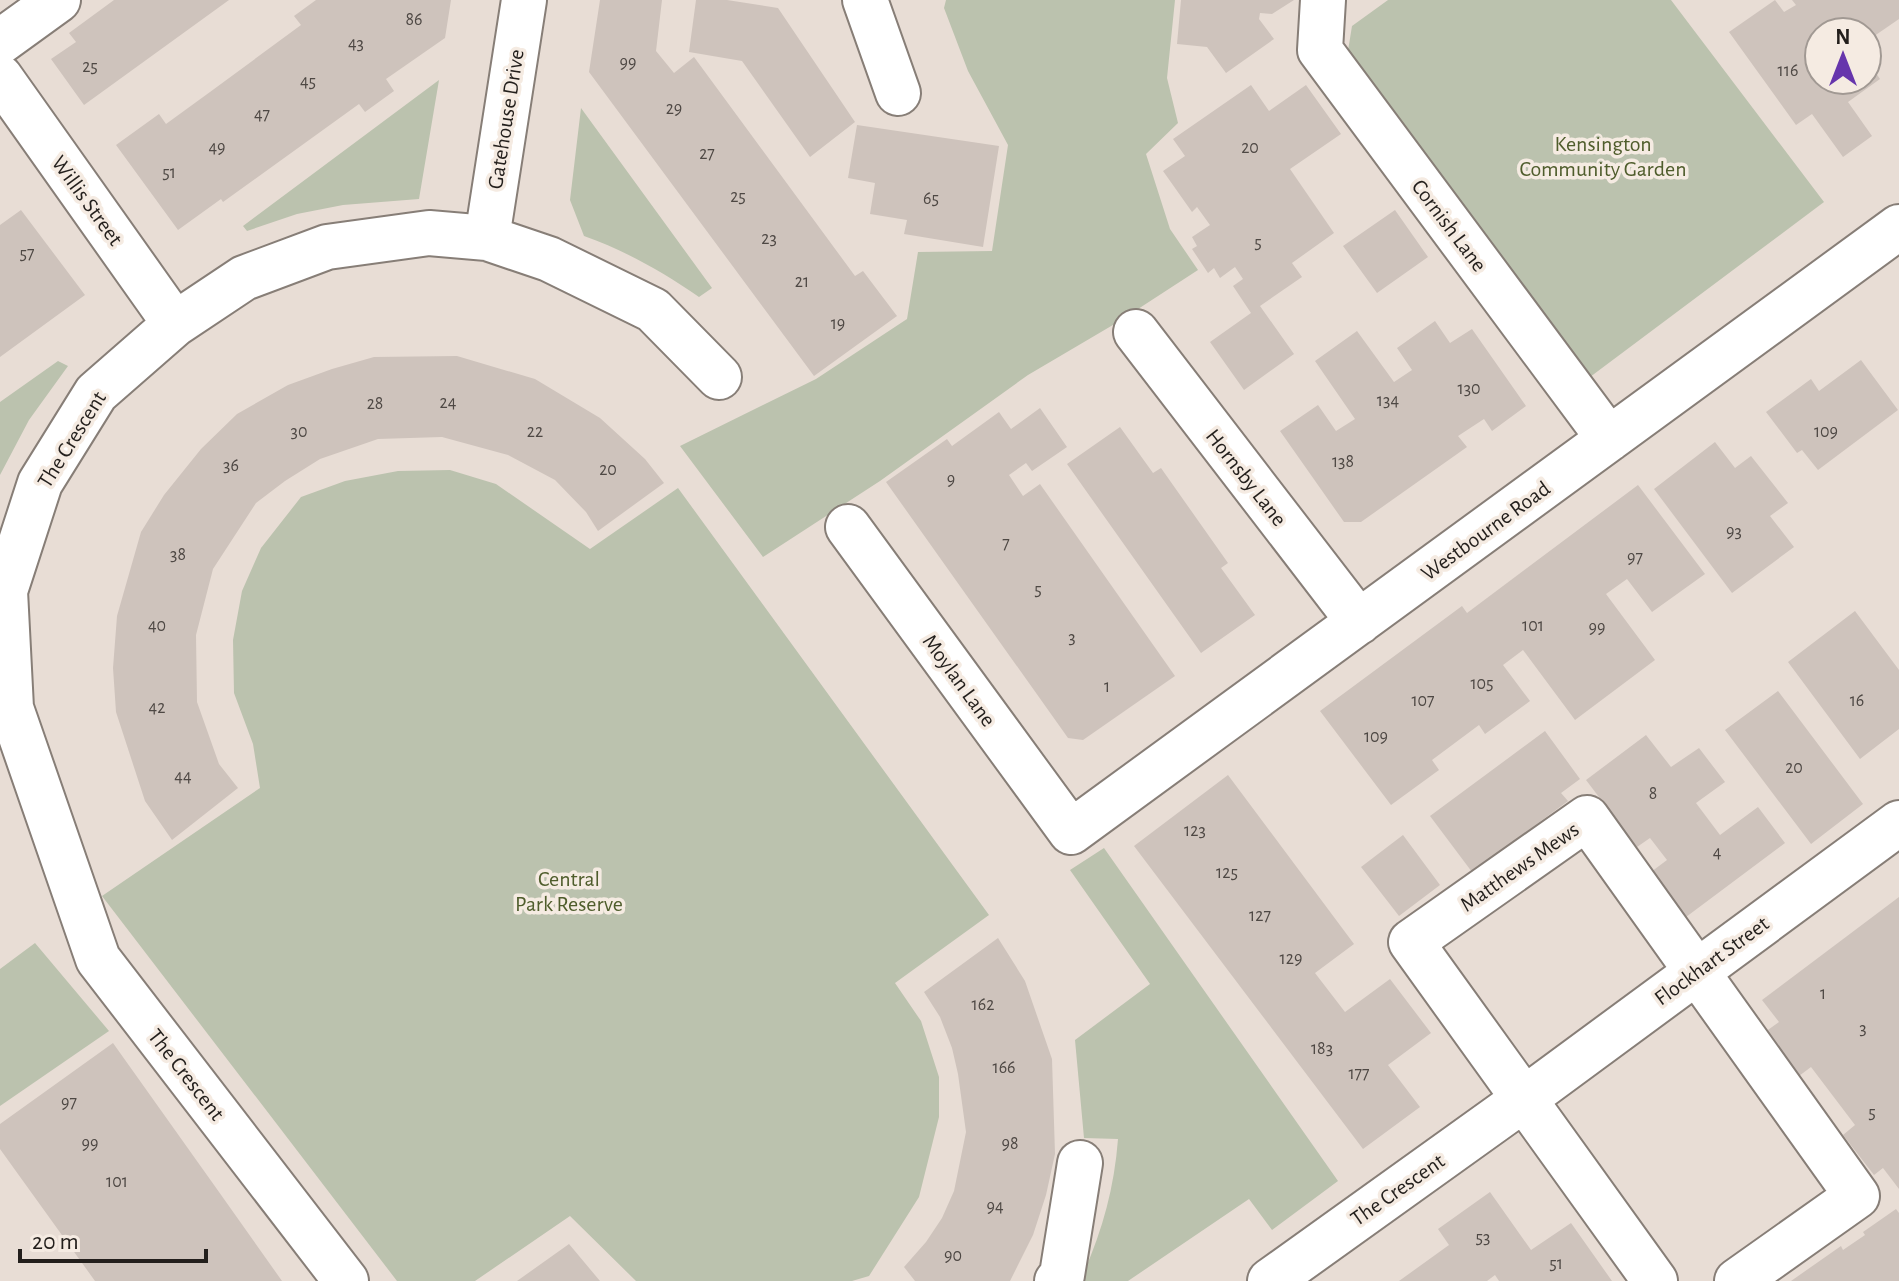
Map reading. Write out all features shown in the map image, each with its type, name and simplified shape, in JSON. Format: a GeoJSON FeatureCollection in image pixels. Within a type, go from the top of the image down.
{"type":"FeatureCollection","features":[{"type":"Feature","properties":{"kind":"street"},"geometry":{"type":"LineString","coordinates":[[0,42],[58,0]]}},
{"type":"Feature","properties":{"kind":"street","name":"Gatehouse Drive"},"geometry":{"type":"LineString","coordinates":[[487,238],[524,0]]}},
{"type":"Feature","properties":{"kind":"street"},"geometry":{"type":"LineString","coordinates":[[865,0],[898,93]]}},
{"type":"Feature","properties":{"kind":"street","name":"Cornish Lane"},"geometry":{"type":"LineString","coordinates":[[1323,0],[1320,50],[1609,439]]}},
{"type":"Feature","properties":{"kind":"street","name":"Willis Street"},"geometry":{"type":"LineString","coordinates":[[0,77],[175,324]]}},
{"type":"Feature","properties":{"kind":"street","name":"The Crescent"},"geometry":{"type":"LineString","coordinates":[[346,1281],[98,959],[11,708],[2,591],[40,483],[96,393],[175,324],[244,278],[327,247],[429,233],[487,238],[549,259],[653,310],[719,377]]}},
{"type":"Feature","properties":{"kind":"street","name":"Westbourne Road"},"geometry":{"type":"LineString","coordinates":[[1071,832],[1609,439],[1891,244]]}},
{"type":"Feature","properties":{"kind":"street","name":"Hornsby Lane"},"geometry":{"type":"LineString","coordinates":[[1136,332],[1359,622]]}},
{"type":"Feature","properties":{"kind":"street","name":"Moylan Lane"},"geometry":{"type":"LineString","coordinates":[[848,527],[1071,832]]}},
{"type":"Feature","properties":{"kind":"street","name":"Matthews Mews"},"geometry":{"type":"LineString","coordinates":[[1655,1281],[1411,942],[1587,818],[1857,1196],[1737,1281]]}},
{"type":"Feature","properties":{"kind":"street","name":"Flockhart Street"},"geometry":{"type":"LineString","coordinates":[[1524,1099],[1899,823]]}},
{"type":"Feature","properties":{"kind":"street","name":"The Crescent"},"geometry":{"type":"LineString","coordinates":[[1270,1281],[1524,1099]]}},
{"type":"Feature","properties":{"kind":"street"},"geometry":{"type":"LineString","coordinates":[[1057,1281],[1062,1275],[1080,1163]]}},
{"type":"Feature","properties":{"kind":"green space"},"geometry":{"type":"Polygon","coordinates":[[[946,0],[1175,0],[1167,78],[1178,123],[1146,154],[1170,229],[1198,270],[1028,375],[880,481],[763,557],[680,446],[816,379],[907,319],[918,252],[992,251],[1008,145],[968,71],[944,8],[946,0]]]}},
{"type":"Feature","properties":{"kind":"green space","name":"Kensington Community Garden"},"geometry":{"type":"Polygon","coordinates":[[[1388,0],[1671,0],[1824,202],[1586,380],[1346,63],[1352,26],[1388,0]]]}},
{"type":"Feature","properties":{"kind":"green space"},"geometry":{"type":"Polygon","coordinates":[[[439,80],[419,199],[343,205],[297,214],[247,231],[243,226],[439,80]]]}},
{"type":"Feature","properties":{"kind":"green space"},"geometry":{"type":"Polygon","coordinates":[[[581,108],[712,288],[699,297],[644,263],[584,236],[570,200],[581,108]]]}},
{"type":"Feature","properties":{"kind":"green space"},"geometry":{"type":"Polygon","coordinates":[[[58,361],[68,366],[29,420],[0,475],[0,402],[58,361]]]}},
{"type":"Feature","properties":{"kind":"green space","name":"Central Park Reserve"},"geometry":{"type":"Polygon","coordinates":[[[450,470],[496,484],[590,549],[678,488],[989,915],[895,983],[921,1021],[939,1077],[939,1117],[919,1197],[869,1276],[852,1281],[636,1281],[570,1216],[475,1281],[397,1281],[102,896],[260,788],[253,744],[234,693],[233,640],[242,591],[261,548],[301,497],[345,481],[398,471],[450,470]]]}},
{"type":"Feature","properties":{"kind":"green space"},"geometry":{"type":"Polygon","coordinates":[[[1104,848],[1338,1181],[1272,1230],[1249,1199],[1128,1281],[1080,1281],[1105,1212],[1118,1139],[1084,1138],[1075,1040],[1150,984],[1070,870],[1104,848]]]}},
{"type":"Feature","properties":{"kind":"green space"},"geometry":{"type":"Polygon","coordinates":[[[35,943],[109,1031],[0,1106],[0,969],[35,943]]]}},
{"type":"Feature","properties":{"kind":"building"},"geometry":{"type":"Polygon","coordinates":[[[114,0],[229,0],[84,105],[51,59],[76,42],[69,33],[114,0]]]}},
{"type":"Feature","properties":{"kind":"building"},"geometry":{"type":"Polygon","coordinates":[[[316,0],[451,0],[445,38],[386,79],[394,91],[365,112],[359,104],[223,202],[221,199],[178,230],[116,145],[159,114],[166,124],[301,25],[294,16],[316,0]]]}},
{"type":"Feature","properties":{"kind":"building"},"geometry":{"type":"Polygon","coordinates":[[[600,0],[662,0],[656,51],[674,73],[694,57],[855,276],[863,271],[897,316],[814,376],[589,72],[600,0]]]}},
{"type":"Feature","properties":{"kind":"building"},"geometry":{"type":"Polygon","coordinates":[[[696,0],[727,0],[778,8],[855,122],[810,157],[742,61],[689,52],[696,0]]]}},
{"type":"Feature","properties":{"kind":"building"},"geometry":{"type":"Polygon","coordinates":[[[1181,0],[1294,0],[1272,14],[1260,13],[1259,19],[1274,39],[1226,73],[1207,47],[1177,44],[1181,0]]]}},
{"type":"Feature","properties":{"kind":"building"},"geometry":{"type":"Polygon","coordinates":[[[1775,0],[1784,12],[1796,5],[1792,0],[1899,0],[1899,19],[1883,30],[1883,16],[1803,16],[1803,96],[1856,96],[1848,102],[1872,136],[1843,157],[1812,114],[1796,125],[1729,32],[1775,0]]]}},
{"type":"Feature","properties":{"kind":"building"},"geometry":{"type":"Polygon","coordinates":[[[1251,85],[1269,111],[1306,85],[1341,134],[1290,169],[1334,233],[1292,263],[1302,277],[1260,306],[1294,354],[1244,390],[1210,342],[1251,313],[1233,286],[1243,279],[1235,267],[1220,278],[1214,268],[1208,273],[1192,249],[1197,246],[1192,237],[1210,225],[1197,207],[1192,212],[1163,171],[1185,156],[1173,139],[1251,85]]]}},
{"type":"Feature","properties":{"kind":"building"},"geometry":{"type":"Polygon","coordinates":[[[857,125],[999,146],[983,247],[904,234],[907,220],[870,214],[875,183],[848,178],[857,125]]]}},
{"type":"Feature","properties":{"kind":"building"},"geometry":{"type":"Polygon","coordinates":[[[21,210],[85,295],[0,357],[0,225],[21,210]]]}},
{"type":"Feature","properties":{"kind":"building"},"geometry":{"type":"Polygon","coordinates":[[[1395,210],[1428,257],[1377,293],[1343,246],[1395,210]]]}},
{"type":"Feature","properties":{"kind":"building"},"geometry":{"type":"Polygon","coordinates":[[[1435,321],[1450,343],[1472,329],[1526,406],[1492,431],[1484,419],[1458,436],[1467,447],[1361,522],[1344,522],[1280,431],[1318,405],[1336,431],[1355,419],[1315,361],[1357,331],[1394,382],[1412,370],[1397,348],[1435,321]]]}},
{"type":"Feature","properties":{"kind":"building"},"geometry":{"type":"Polygon","coordinates":[[[457,356],[535,379],[600,418],[645,459],[664,483],[598,531],[586,512],[555,480],[508,455],[442,437],[378,439],[320,459],[285,481],[256,503],[213,569],[196,635],[197,702],[219,764],[238,788],[172,840],[145,801],[116,712],[113,668],[117,616],[141,532],[164,495],[201,449],[237,414],[288,385],[374,357],[457,356]]]}},
{"type":"Feature","properties":{"kind":"building"},"geometry":{"type":"Polygon","coordinates":[[[1861,360],[1898,410],[1818,470],[1802,450],[1797,453],[1766,412],[1811,379],[1819,391],[1861,360]]]}},
{"type":"Feature","properties":{"kind":"building"},"geometry":{"type":"Polygon","coordinates":[[[1040,408],[1067,447],[1032,471],[1026,463],[1009,475],[1023,496],[1040,484],[1175,676],[1083,740],[1068,738],[886,482],[947,439],[952,446],[999,412],[1011,429],[1040,408]]]}},
{"type":"Feature","properties":{"kind":"building"},"geometry":{"type":"Polygon","coordinates":[[[1120,427],[1153,473],[1161,468],[1228,563],[1221,568],[1255,615],[1201,653],[1067,464],[1120,427]]]}},
{"type":"Feature","properties":{"kind":"building"},"geometry":{"type":"Polygon","coordinates":[[[1715,442],[1735,468],[1751,456],[1788,503],[1770,516],[1794,547],[1732,593],[1654,489],[1715,442]]]}},
{"type":"Feature","properties":{"kind":"building"},"geometry":{"type":"Polygon","coordinates":[[[1638,485],[1705,574],[1652,612],[1627,579],[1606,594],[1655,660],[1575,720],[1523,650],[1503,665],[1530,701],[1485,734],[1479,725],[1432,760],[1439,770],[1391,805],[1320,711],[1462,606],[1467,613],[1638,485]]]}},
{"type":"Feature","properties":{"kind":"building"},"geometry":{"type":"Polygon","coordinates":[[[1855,611],[1899,670],[1899,729],[1860,759],[1788,662],[1855,611]]]}},
{"type":"Feature","properties":{"kind":"building"},"geometry":{"type":"Polygon","coordinates":[[[1778,691],[1863,804],[1811,844],[1725,730],[1778,691]]]}},
{"type":"Feature","properties":{"kind":"building"},"geometry":{"type":"Polygon","coordinates":[[[1545,731],[1580,779],[1561,793],[1568,801],[1472,872],[1430,816],[1545,731]]]}},
{"type":"Feature","properties":{"kind":"building"},"geometry":{"type":"Polygon","coordinates":[[[1646,735],[1671,767],[1699,748],[1725,782],[1696,803],[1720,835],[1758,807],[1785,843],[1686,917],[1651,872],[1667,860],[1650,838],[1637,847],[1586,780],[1646,735]]]}},
{"type":"Feature","properties":{"kind":"building"},"geometry":{"type":"Polygon","coordinates":[[[1228,775],[1354,944],[1315,973],[1345,1012],[1390,979],[1431,1033],[1388,1065],[1420,1107],[1363,1149],[1134,846],[1228,775]]]}},
{"type":"Feature","properties":{"kind":"building"},"geometry":{"type":"Polygon","coordinates":[[[1403,835],[1440,885],[1399,916],[1361,867],[1403,835]]]}},
{"type":"Feature","properties":{"kind":"building"},"geometry":{"type":"Polygon","coordinates":[[[1899,897],[1899,1189],[1883,1168],[1874,1175],[1843,1135],[1855,1125],[1811,1067],[1799,1076],[1765,1032],[1779,1022],[1762,1000],[1899,897]]]}},
{"type":"Feature","properties":{"kind":"building"},"geometry":{"type":"Polygon","coordinates":[[[998,938],[1025,981],[1052,1059],[1055,1154],[1046,1195],[1033,1235],[1010,1281],[915,1281],[904,1267],[942,1218],[954,1191],[966,1132],[952,1048],[940,1017],[924,992],[998,938]]]}},
{"type":"Feature","properties":{"kind":"building"},"geometry":{"type":"Polygon","coordinates":[[[113,1043],[282,1281],[95,1281],[0,1149],[0,1124],[113,1043]]]}},
{"type":"Feature","properties":{"kind":"building"},"geometry":{"type":"Polygon","coordinates":[[[1490,1192],[1531,1250],[1571,1223],[1612,1281],[1499,1281],[1495,1275],[1487,1281],[1399,1281],[1449,1245],[1438,1229],[1490,1192]]]}},
{"type":"Feature","properties":{"kind":"building"},"geometry":{"type":"Polygon","coordinates":[[[1896,1209],[1899,1213],[1899,1281],[1791,1281],[1841,1246],[1843,1250],[1865,1235],[1863,1232],[1896,1209]]]}},
{"type":"Feature","properties":{"kind":"building"},"geometry":{"type":"Polygon","coordinates":[[[569,1244],[600,1281],[517,1281],[569,1244]]]}}]}
